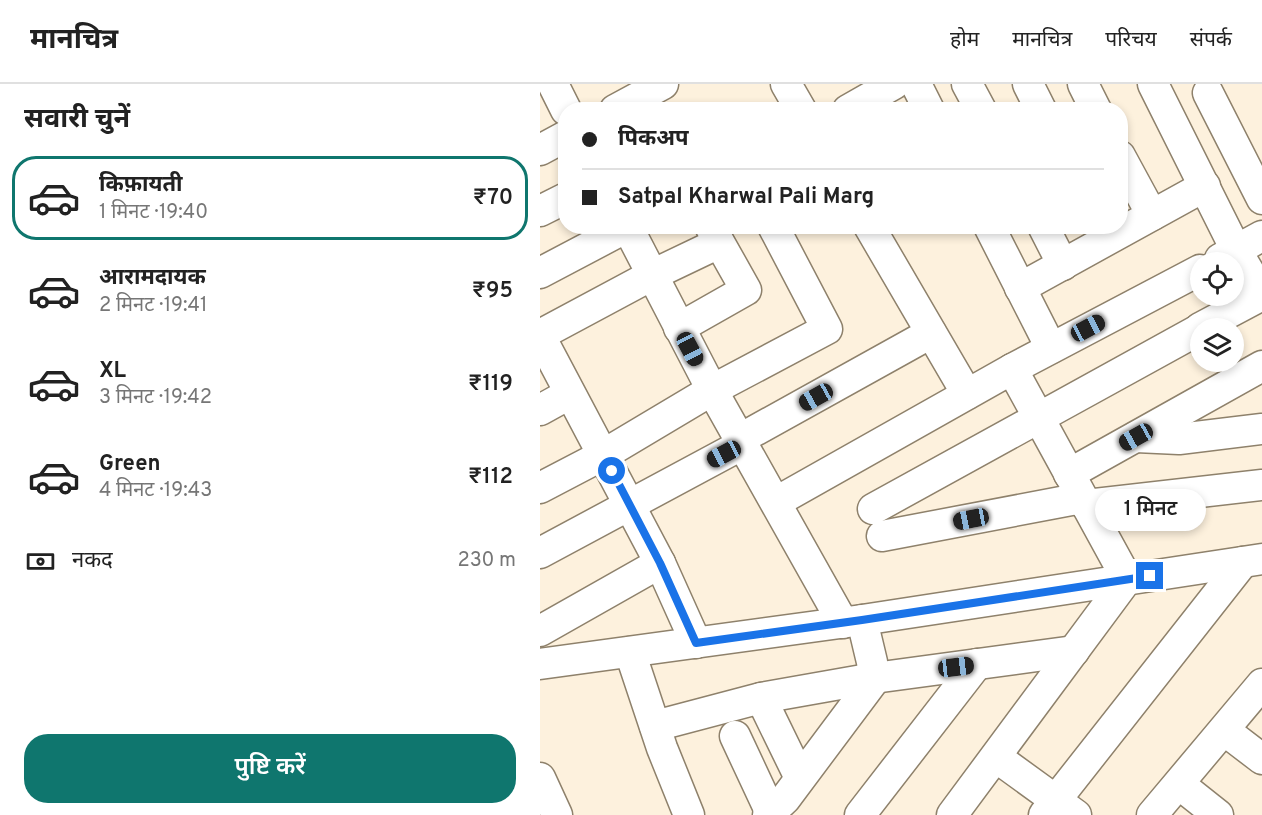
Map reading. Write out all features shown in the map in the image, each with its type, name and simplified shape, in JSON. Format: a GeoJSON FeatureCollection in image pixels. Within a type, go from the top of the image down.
{"type":"FeatureCollection","features":[{"type":"Feature","properties":{"kind":"street"},"geometry":{"type":"LineString","coordinates":[[630,102],[663,84]]}},
{"type":"Feature","properties":{"kind":"street"},"geometry":{"type":"LineString","coordinates":[[786,84],[796,102]]}},
{"type":"Feature","properties":{"kind":"street"},"geometry":{"type":"LineString","coordinates":[[916,84],[925,102]]}},
{"type":"Feature","properties":{"kind":"street"},"geometry":{"type":"LineString","coordinates":[[967,84],[977,102]]}},
{"type":"Feature","properties":{"kind":"street"},"geometry":{"type":"LineString","coordinates":[[1028,84],[1037,102]]}},
{"type":"Feature","properties":{"kind":"street"},"geometry":{"type":"LineString","coordinates":[[1083,84],[1092,102]]}},
{"type":"Feature","properties":{"kind":"street"},"geometry":{"type":"LineString","coordinates":[[1153,84],[1205,186],[1224,252]]}},
{"type":"Feature","properties":{"kind":"street"},"geometry":{"type":"LineString","coordinates":[[859,102],[880,87]]}},
{"type":"Feature","properties":{"kind":"street"},"geometry":{"type":"LineString","coordinates":[[1208,93],[1262,199]]}},
{"type":"Feature","properties":{"kind":"street"},"geometry":{"type":"LineString","coordinates":[[540,150],[558,140]]}},
{"type":"Feature","properties":{"kind":"street"},"geometry":{"type":"LineString","coordinates":[[1128,171],[1152,215]]}},
{"type":"Feature","properties":{"kind":"street"},"geometry":{"type":"LineString","coordinates":[[1128,224],[1152,215],[1205,186]]}},
{"type":"Feature","properties":{"kind":"street"},"geometry":{"type":"LineString","coordinates":[[540,211],[558,202]]}},
{"type":"Feature","properties":{"kind":"street"},"geometry":{"type":"LineString","coordinates":[[540,273],[615,234]]}},
{"type":"Feature","properties":{"kind":"street"},"geometry":{"type":"LineString","coordinates":[[632,234],[741,442],[853,621],[874,678],[783,804]]}},
{"type":"Feature","properties":{"kind":"street"},"geometry":{"type":"LineString","coordinates":[[540,488],[603,455],[712,390],[827,329],[778,234]]}},
{"type":"Feature","properties":{"kind":"street"},"geometry":{"type":"LineString","coordinates":[[874,234],[967,394]]}},
{"type":"Feature","properties":{"kind":"street"},"geometry":{"type":"LineString","coordinates":[[993,234],[1051,348]]}},
{"type":"Feature","properties":{"kind":"street"},"geometry":{"type":"LineString","coordinates":[[1047,234],[1064,265]]}},
{"type":"Feature","properties":{"kind":"street"},"geometry":{"type":"LineString","coordinates":[[1020,288],[1064,265],[1105,234]]}},
{"type":"Feature","properties":{"kind":"street"},"geometry":{"type":"LineString","coordinates":[[680,328],[746,290],[714,235],[652,275],[540,336],[660,563],[696,643]]}},
{"type":"Feature","properties":{"kind":"street"},"geometry":{"type":"LineString","coordinates":[[1232,252],[1262,236]]}},
{"type":"Feature","properties":{"kind":"street"},"geometry":{"type":"LineString","coordinates":[[776,501],[1012,369],[1190,275]]}},
{"type":"Feature","properties":{"kind":"street"},"geometry":{"type":"LineString","coordinates":[[1219,318],[1262,294],[1244,276]]}},
{"type":"Feature","properties":{"kind":"street"},"geometry":{"type":"LineString","coordinates":[[540,553],[630,505],[931,333]]}},
{"type":"Feature","properties":{"kind":"street"},"geometry":{"type":"LineString","coordinates":[[1190,334],[1038,417],[877,523],[1079,492],[1262,485]]}},
{"type":"Feature","properties":{"kind":"street"},"geometry":{"type":"LineString","coordinates":[[1079,492],[1136,437],[1262,366]]}},
{"type":"Feature","properties":{"kind":"street"},"geometry":{"type":"LineString","coordinates":[[1012,369],[1127,579]]}},
{"type":"Feature","properties":{"kind":"street"},"geometry":{"type":"LineString","coordinates":[[540,410],[569,394]]}},
{"type":"Feature","properties":{"kind":"street"},"geometry":{"type":"LineString","coordinates":[[1136,437],[1179,439],[1262,429]]}},
{"type":"Feature","properties":{"kind":"street"},"geometry":{"type":"LineString","coordinates":[[540,664],[853,621],[1253,560]]}},
{"type":"Feature","properties":{"kind":"street"},"geometry":{"type":"LineString","coordinates":[[996,757],[1059,810],[1253,560]]}},
{"type":"Feature","properties":{"kind":"street"},"geometry":{"type":"LineString","coordinates":[[540,631],[660,563]]}},
{"type":"Feature","properties":{"kind":"street"},"geometry":{"type":"LineString","coordinates":[[952,815],[1127,579]]}},
{"type":"Feature","properties":{"kind":"street"},"geometry":{"type":"LineString","coordinates":[[656,726],[761,698],[874,678],[1074,651]]}},
{"type":"Feature","properties":{"kind":"street"},"geometry":{"type":"LineString","coordinates":[[630,652],[662,748],[689,815]]}},
{"type":"Feature","properties":{"kind":"street"},"geometry":{"type":"LineString","coordinates":[[860,815],[977,664]]}},
{"type":"Feature","properties":{"kind":"street"},"geometry":{"type":"LineString","coordinates":[[1152,815],[1262,684]]}},
{"type":"Feature","properties":{"kind":"street"},"geometry":{"type":"LineString","coordinates":[[761,698],[783,804]]}},
{"type":"Feature","properties":{"kind":"street"},"geometry":{"type":"LineString","coordinates":[[1224,730],[1262,759]]}},
{"type":"Feature","properties":{"kind":"street"},"geometry":{"type":"LineString","coordinates":[[735,736],[783,804]]}},
{"type":"Feature","properties":{"kind":"street"},"geometry":{"type":"LineString","coordinates":[[540,778],[556,814]]}},
{"type":"Feature","properties":{"kind":"street"},"geometry":{"type":"LineString","coordinates":[[1179,784],[1218,815]]}},
{"type":"Feature","properties":{"kind":"route"},"geometry":{"type":"LineString","coordinates":[[612,471],[660,563],[696,643],[1150,576]]}}]}
